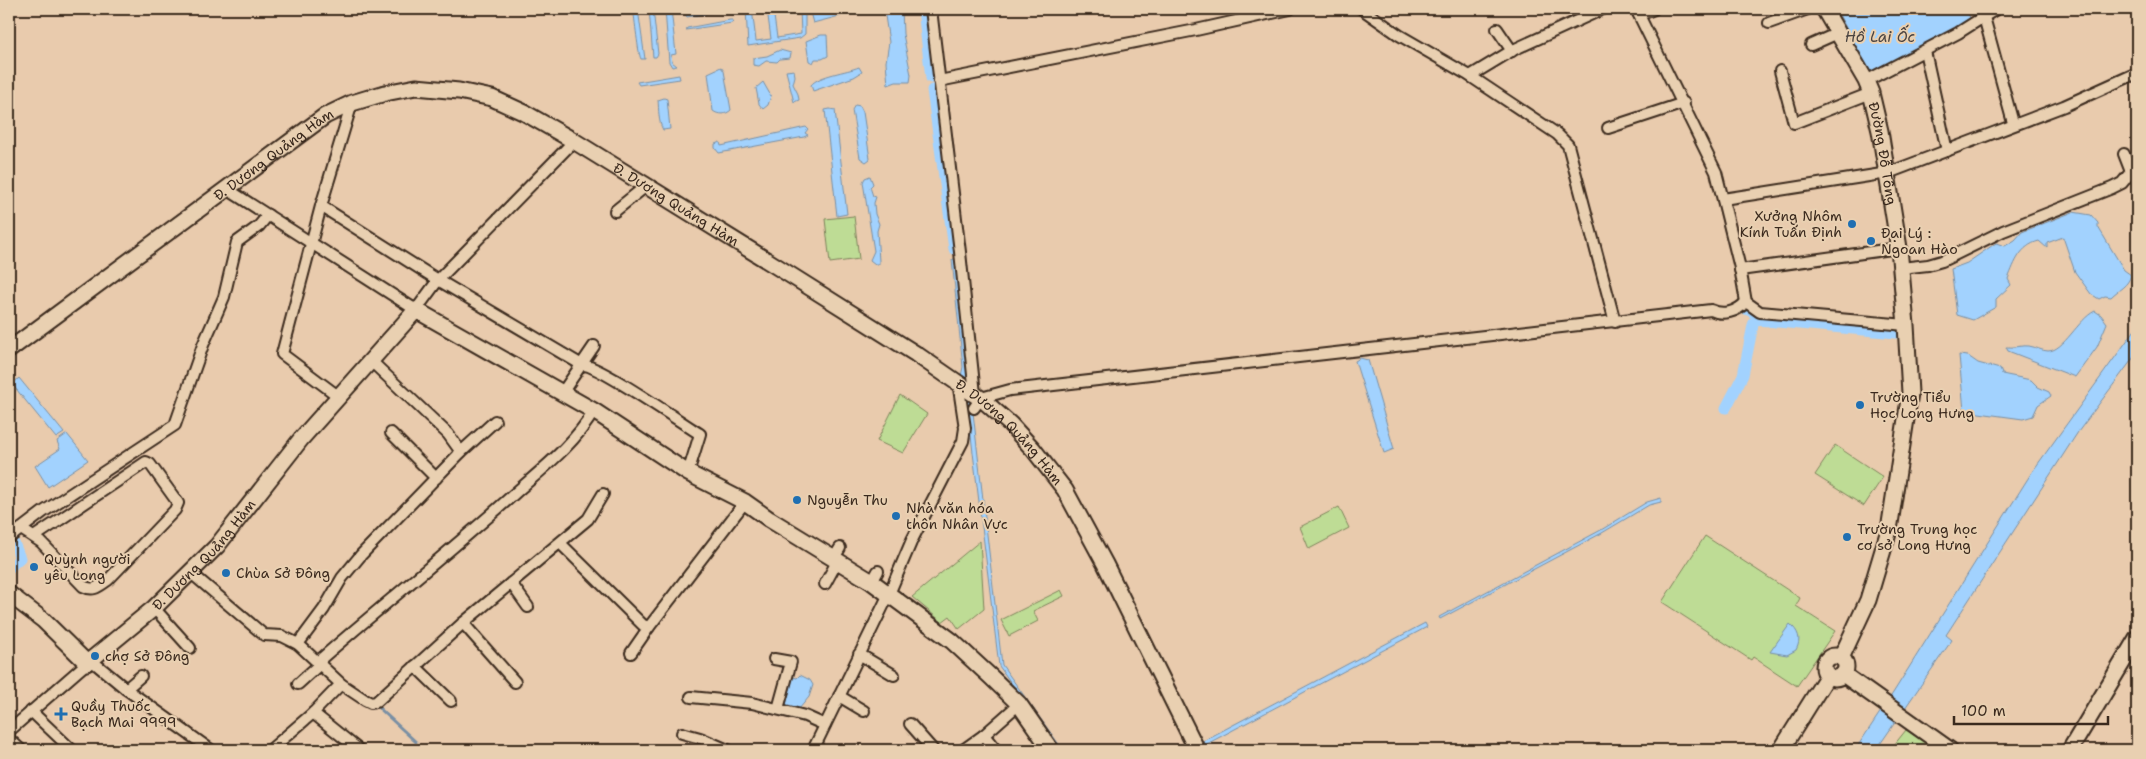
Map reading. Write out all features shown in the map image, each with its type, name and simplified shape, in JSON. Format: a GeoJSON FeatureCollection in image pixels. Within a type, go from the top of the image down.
{"type":"FeatureCollection","features":[{"type":"Feature","properties":{"kind":"main road","name":"Đường Đỗ Tông"},"geometry":{"type":"LineString","coordinates":[[1824,9],[1868,87],[1888,173],[1899,248],[1910,393],[1893,511],[1868,600],[1841,658],[1832,656],[1826,661],[1824,668],[1835,674]]}},
{"type":"Feature","properties":{"kind":"main road","name":"Đ. Dương Quảng Hàm"},"geometry":{"type":"LineString","coordinates":[[9,350],[325,116],[352,104],[385,93],[416,87],[459,91],[492,98],[525,113],[574,141],[776,266],[958,382],[977,400],[1010,424],[1033,449],[1065,490],[1106,564],[1197,750]]}},
{"type":"Feature","properties":{"kind":"main road","name":"Đ. Dương Quảng Hàm"},"geometry":{"type":"LineString","coordinates":[[89,661],[154,608],[217,546],[301,439],[416,310]]}},
{"type":"Feature","properties":{"kind":"main road"},"geometry":{"type":"LineString","coordinates":[[416,310],[594,411],[688,473],[745,502],[769,519],[875,577],[889,594],[952,641],[1018,704],[1051,750]]}},
{"type":"Feature","properties":{"kind":"main road"},"geometry":{"type":"LineString","coordinates":[[9,594],[43,620],[89,661]]}},
{"type":"Feature","properties":{"kind":"main road"},"geometry":{"type":"LineString","coordinates":[[2070,750],[2137,638]]}},
{"type":"Feature","properties":{"kind":"main road"},"geometry":{"type":"LineString","coordinates":[[1781,750],[1835,674],[1877,696],[1950,750]]}},
{"type":"Feature","properties":{"kind":"street"},"geometry":{"type":"LineString","coordinates":[[931,9],[977,400],[1010,390],[1711,310],[1715,312],[1732,312],[1740,309],[1746,302]]}},
{"type":"Feature","properties":{"kind":"street"},"geometry":{"type":"LineString","coordinates":[[938,81],[1196,30],[1290,9]]}},
{"type":"Feature","properties":{"kind":"street"},"geometry":{"type":"LineString","coordinates":[[1362,9],[1399,35],[1470,76],[1557,134],[1568,145],[1615,322]]}},
{"type":"Feature","properties":{"kind":"street"},"geometry":{"type":"LineString","coordinates":[[1470,76],[1512,51],[1603,9]]}},
{"type":"Feature","properties":{"kind":"street"},"geometry":{"type":"LineString","coordinates":[[1654,9],[1638,12],[1684,102],[1716,172],[1746,302],[1760,312],[1906,325]]}},
{"type":"Feature","properties":{"kind":"street"},"geometry":{"type":"LineString","coordinates":[[1769,24],[1808,9]]}},
{"type":"Feature","properties":{"kind":"street"},"geometry":{"type":"LineString","coordinates":[[1780,71],[1794,123],[1868,87],[1982,13],[1996,9]]}},
{"type":"Feature","properties":{"kind":"street"},"geometry":{"type":"LineString","coordinates":[[1982,13],[2013,124]]}},
{"type":"Feature","properties":{"kind":"street"},"geometry":{"type":"LineString","coordinates":[[1497,29],[1512,51]]}},
{"type":"Feature","properties":{"kind":"street"},"geometry":{"type":"LineString","coordinates":[[1811,44],[1838,33]]}},
{"type":"Feature","properties":{"kind":"street"},"geometry":{"type":"LineString","coordinates":[[1925,51],[1947,151]]}},
{"type":"Feature","properties":{"kind":"street"},"geometry":{"type":"LineString","coordinates":[[1723,200],[1888,173],[2064,106],[2137,72]]}},
{"type":"Feature","properties":{"kind":"street"},"geometry":{"type":"LineString","coordinates":[[1608,128],[1684,102]]}},
{"type":"Feature","properties":{"kind":"street"},"geometry":{"type":"LineString","coordinates":[[338,396],[282,354],[311,241],[352,104]]}},
{"type":"Feature","properties":{"kind":"street"},"geometry":{"type":"LineString","coordinates":[[227,189],[416,310],[438,280],[574,141]]}},
{"type":"Feature","properties":{"kind":"street"},"geometry":{"type":"LineString","coordinates":[[1901,268],[1928,265],[1942,261],[2003,231],[2122,183],[2131,172],[2124,154]]}},
{"type":"Feature","properties":{"kind":"street"},"geometry":{"type":"LineString","coordinates":[[615,211],[646,186]]}},
{"type":"Feature","properties":{"kind":"street"},"geometry":{"type":"LineString","coordinates":[[321,206],[438,280],[582,365],[587,364],[607,375],[700,434],[688,473]]}},
{"type":"Feature","properties":{"kind":"street"},"geometry":{"type":"LineString","coordinates":[[13,532],[175,425],[203,345],[224,297],[237,242],[260,226],[268,215]]}},
{"type":"Feature","properties":{"kind":"street"},"geometry":{"type":"LineString","coordinates":[[1740,270],[1899,248]]}},
{"type":"Feature","properties":{"kind":"street"},"geometry":{"type":"LineString","coordinates":[[562,394],[594,346]]}},
{"type":"Feature","properties":{"kind":"street"},"geometry":{"type":"LineString","coordinates":[[370,360],[448,434],[461,452]]}},
{"type":"Feature","properties":{"kind":"street"},"geometry":{"type":"LineString","coordinates":[[813,750],[889,594],[912,540],[963,441],[965,428],[958,382]]}},
{"type":"Feature","properties":{"kind":"street"},"geometry":{"type":"LineString","coordinates":[[298,684],[320,664],[322,658],[477,528],[558,455],[585,425],[594,411]]}},
{"type":"Feature","properties":{"kind":"street"},"geometry":{"type":"LineString","coordinates":[[298,644],[324,609],[348,570],[461,452],[496,422]]}},
{"type":"Feature","properties":{"kind":"street"},"geometry":{"type":"LineString","coordinates":[[391,433],[436,478]]}},
{"type":"Feature","properties":{"kind":"street"},"geometry":{"type":"LineString","coordinates":[[13,532],[34,536],[83,586],[90,590],[108,580],[171,514],[178,503],[150,464],[146,462],[34,536]]}},
{"type":"Feature","properties":{"kind":"street"},"geometry":{"type":"LineString","coordinates":[[190,572],[264,634],[282,636],[298,644],[341,684],[365,700],[376,702],[463,623],[588,519],[603,494]]}},
{"type":"Feature","properties":{"kind":"street"},"geometry":{"type":"LineString","coordinates":[[631,653],[745,502]]}},
{"type":"Feature","properties":{"kind":"street"},"geometry":{"type":"LineString","coordinates":[[560,543],[615,600],[643,625],[649,627]]}},
{"type":"Feature","properties":{"kind":"street"},"geometry":{"type":"LineString","coordinates":[[826,584],[837,556]]}},
{"type":"Feature","properties":{"kind":"street"},"geometry":{"type":"LineString","coordinates":[[511,583],[528,607]]}},
{"type":"Feature","properties":{"kind":"street"},"geometry":{"type":"LineString","coordinates":[[154,608],[190,648]]}},
{"type":"Feature","properties":{"kind":"street"},"geometry":{"type":"LineString","coordinates":[[463,623],[515,682]]}},
{"type":"Feature","properties":{"kind":"street"},"geometry":{"type":"LineString","coordinates":[[860,654],[894,675]]}},
{"type":"Feature","properties":{"kind":"street"},"geometry":{"type":"LineString","coordinates":[[774,659],[790,662],[778,709]]}},
{"type":"Feature","properties":{"kind":"street"},"geometry":{"type":"LineString","coordinates":[[9,730],[89,661],[211,750]]}},
{"type":"Feature","properties":{"kind":"street"},"geometry":{"type":"LineString","coordinates":[[415,666],[451,701]]}},
{"type":"Feature","properties":{"kind":"street"},"geometry":{"type":"LineString","coordinates":[[126,689],[141,676]]}},
{"type":"Feature","properties":{"kind":"street"},"geometry":{"type":"LineString","coordinates":[[270,750],[313,713],[341,684]]}},
{"type":"Feature","properties":{"kind":"street"},"geometry":{"type":"LineString","coordinates":[[839,696],[864,711]]}},
{"type":"Feature","properties":{"kind":"street"},"geometry":{"type":"LineString","coordinates":[[691,697],[752,703],[805,716],[825,725]]}},
{"type":"Feature","properties":{"kind":"street"},"geometry":{"type":"LineString","coordinates":[[963,750],[984,735],[1018,704]]}},
{"type":"Feature","properties":{"kind":"street"},"geometry":{"type":"LineString","coordinates":[[31,711],[72,750]]}},
{"type":"Feature","properties":{"kind":"street"},"geometry":{"type":"LineString","coordinates":[[313,713],[359,750]]}},
{"type":"Feature","properties":{"kind":"street"},"geometry":{"type":"LineString","coordinates":[[910,724],[933,750]]}},
{"type":"Feature","properties":{"kind":"street"},"geometry":{"type":"LineString","coordinates":[[682,734],[700,738],[728,750]]}},
{"type":"Feature","properties":{"kind":"street"},"geometry":{"type":"LineString","coordinates":[[984,735],[996,750]]}},
{"type":"Feature","properties":{"kind":"street"},"geometry":{"type":"LineString","coordinates":[[9,739],[21,750]]}},
{"type":"Feature","properties":{"kind":"green space"},"geometry":{"type":"Polygon","coordinates":[[[854,216],[859,259],[830,263],[825,219],[854,216]]]}},
{"type":"Feature","properties":{"kind":"green space"},"geometry":{"type":"Polygon","coordinates":[[[900,395],[927,414],[903,453],[877,441],[900,395]]]}},
{"type":"Feature","properties":{"kind":"green space"},"geometry":{"type":"Polygon","coordinates":[[[1835,445],[1883,477],[1864,506],[1815,475],[1835,445]]]}},
{"type":"Feature","properties":{"kind":"green space"},"geometry":{"type":"Polygon","coordinates":[[[1339,507],[1349,528],[1309,549],[1300,527],[1339,507]]]}},
{"type":"Feature","properties":{"kind":"green space"},"geometry":{"type":"Polygon","coordinates":[[[1705,536],[1800,598],[1796,606],[1835,631],[1797,686],[1753,657],[1751,660],[1662,602],[1705,536]]]}},
{"type":"Feature","properties":{"kind":"green space"},"geometry":{"type":"Polygon","coordinates":[[[980,541],[984,609],[959,629],[950,616],[942,622],[912,597],[980,541]]]}},
{"type":"Feature","properties":{"kind":"green space"},"geometry":{"type":"Polygon","coordinates":[[[1061,590],[1064,596],[1033,611],[1038,621],[1009,636],[1001,620],[1061,590]]]}},
{"type":"Feature","properties":{"kind":"green space"},"geometry":{"type":"Polygon","coordinates":[[[1906,730],[1937,750],[1890,750],[1906,730]]]}},
{"type":"Feature","properties":{"kind":"water"},"geometry":{"type":"Polygon","coordinates":[[[633,9],[638,9],[645,59],[641,59],[640,56],[633,9]]]}},
{"type":"Feature","properties":{"kind":"water"},"geometry":{"type":"Polygon","coordinates":[[[649,9],[653,9],[658,54],[656,57],[653,57],[649,9]]]}},
{"type":"Feature","properties":{"kind":"water"},"geometry":{"type":"Polygon","coordinates":[[[665,9],[671,9],[676,54],[671,55],[672,62],[677,66],[672,67],[669,62],[665,9]]]}},
{"type":"Feature","properties":{"kind":"water"},"geometry":{"type":"Polygon","coordinates":[[[707,9],[732,9],[687,17],[685,14],[707,9]]]}},
{"type":"Feature","properties":{"kind":"water"},"geometry":{"type":"Polygon","coordinates":[[[746,9],[752,9],[756,41],[771,39],[767,9],[773,9],[777,38],[801,34],[800,9],[805,9],[805,34],[800,38],[748,46],[746,9]]]}},
{"type":"Feature","properties":{"kind":"water"},"geometry":{"type":"Polygon","coordinates":[[[809,9],[859,9],[859,11],[813,23],[809,9]]]}},
{"type":"Feature","properties":{"kind":"water"},"geometry":{"type":"Polygon","coordinates":[[[884,9],[902,9],[903,34],[911,75],[910,82],[896,82],[888,85],[886,62],[889,42],[884,9]]]}},
{"type":"Feature","properties":{"kind":"water","name":"Hồ Lai Ốc"},"geometry":{"type":"Polygon","coordinates":[[[1836,9],[1965,9],[1971,19],[1865,78],[1846,28],[1836,9]]]}},
{"type":"Feature","properties":{"kind":"water"},"geometry":{"type":"Polygon","coordinates":[[[733,20],[732,23],[686,30],[687,28],[733,20]]]}},
{"type":"Feature","properties":{"kind":"water"},"geometry":{"type":"Polygon","coordinates":[[[821,35],[827,35],[828,56],[822,59],[815,59],[813,63],[809,61],[806,41],[821,35]]]}},
{"type":"Feature","properties":{"kind":"water"},"geometry":{"type":"Polygon","coordinates":[[[780,50],[791,53],[790,58],[780,59],[777,62],[766,61],[759,66],[753,65],[753,58],[767,56],[780,50]]]}},
{"type":"Feature","properties":{"kind":"water"},"geometry":{"type":"Polygon","coordinates":[[[721,67],[724,71],[731,110],[722,114],[713,111],[708,73],[721,67]]]}},
{"type":"Feature","properties":{"kind":"water"},"geometry":{"type":"Polygon","coordinates":[[[859,67],[862,72],[854,77],[813,91],[811,85],[820,79],[859,67]]]}},
{"type":"Feature","properties":{"kind":"water"},"geometry":{"type":"Polygon","coordinates":[[[794,70],[793,84],[799,100],[794,102],[786,71],[794,70]]]}},
{"type":"Feature","properties":{"kind":"water"},"geometry":{"type":"Polygon","coordinates":[[[679,75],[680,79],[639,85],[637,82],[679,75]]]}},
{"type":"Feature","properties":{"kind":"water"},"geometry":{"type":"Polygon","coordinates":[[[763,82],[771,96],[768,105],[763,109],[759,104],[756,88],[763,82]]]}},
{"type":"Feature","properties":{"kind":"water"},"geometry":{"type":"Polygon","coordinates":[[[667,99],[670,129],[663,130],[659,119],[658,100],[667,99]]]}},
{"type":"Feature","properties":{"kind":"water"},"geometry":{"type":"Polygon","coordinates":[[[855,105],[860,106],[863,112],[870,159],[866,162],[860,158],[852,110],[855,105]]]}},
{"type":"Feature","properties":{"kind":"water"},"geometry":{"type":"Polygon","coordinates":[[[825,110],[835,110],[847,214],[837,216],[825,110]]]}},
{"type":"Feature","properties":{"kind":"water"},"geometry":{"type":"Polygon","coordinates":[[[806,127],[808,129],[805,133],[808,135],[804,137],[719,153],[715,148],[715,144],[720,142],[721,146],[806,127]]]}},
{"type":"Feature","properties":{"kind":"water"},"geometry":{"type":"Polygon","coordinates":[[[870,176],[873,184],[870,187],[873,196],[876,197],[874,203],[875,214],[879,224],[877,231],[879,264],[875,264],[870,260],[874,251],[863,182],[865,178],[870,176]]]}},
{"type":"Feature","properties":{"kind":"water"},"geometry":{"type":"Polygon","coordinates":[[[2073,212],[2091,215],[2098,223],[2098,227],[2124,270],[2131,275],[2123,287],[2111,297],[2105,296],[2099,299],[2091,294],[2075,272],[2063,237],[2047,243],[2047,248],[2039,241],[2032,243],[2019,256],[2008,279],[2011,285],[1996,299],[1996,307],[1973,320],[1957,315],[1951,269],[1967,263],[1996,243],[2005,246],[2015,240],[2022,232],[2073,212]]]}},
{"type":"Feature","properties":{"kind":"water"},"geometry":{"type":"Polygon","coordinates":[[[957,259],[970,380],[961,376],[963,367],[952,260],[957,259]]]}},
{"type":"Feature","properties":{"kind":"water"},"geometry":{"type":"Polygon","coordinates":[[[2095,311],[2107,323],[2097,347],[2075,377],[2008,351],[2006,347],[2026,346],[2046,351],[2054,350],[2095,311]]]}},
{"type":"Feature","properties":{"kind":"water"},"geometry":{"type":"Polygon","coordinates":[[[2137,327],[2137,353],[2078,432],[1946,635],[1952,640],[1876,750],[1855,750],[2032,472],[2137,327]]]}},
{"type":"Feature","properties":{"kind":"water"},"geometry":{"type":"Polygon","coordinates":[[[1959,355],[1968,356],[1978,363],[2000,369],[2002,374],[2031,380],[2038,387],[2049,392],[2051,396],[2038,405],[2033,416],[2023,419],[1964,411],[1959,355]]]}},
{"type":"Feature","properties":{"kind":"water"},"geometry":{"type":"Polygon","coordinates":[[[1360,358],[1368,360],[1394,449],[1384,453],[1355,361],[1360,358]]]}},
{"type":"Feature","properties":{"kind":"water"},"geometry":{"type":"Polygon","coordinates":[[[19,378],[64,433],[56,438],[12,384],[19,378]]]}},
{"type":"Feature","properties":{"kind":"water"},"geometry":{"type":"Polygon","coordinates":[[[966,395],[971,395],[1002,665],[1063,750],[1059,750],[999,666],[966,395]]]}},
{"type":"Feature","properties":{"kind":"water"},"geometry":{"type":"Polygon","coordinates":[[[67,434],[88,460],[48,487],[35,466],[60,449],[57,441],[67,434]]]}},
{"type":"Feature","properties":{"kind":"water"},"geometry":{"type":"Polygon","coordinates":[[[1661,498],[1661,502],[1649,505],[1602,533],[1440,619],[1439,617],[1601,530],[1647,502],[1661,498]]]}},
{"type":"Feature","properties":{"kind":"water"},"geometry":{"type":"Polygon","coordinates":[[[1425,623],[1427,627],[1203,746],[1201,742],[1425,623]]]}},
{"type":"Feature","properties":{"kind":"water"},"geometry":{"type":"Polygon","coordinates":[[[1790,624],[1798,636],[1799,642],[1796,650],[1787,655],[1770,652],[1790,624]]]}},
{"type":"Feature","properties":{"kind":"water"},"geometry":{"type":"Polygon","coordinates":[[[800,675],[810,680],[813,685],[809,697],[799,709],[786,705],[793,677],[797,678],[800,675]]]}},
{"type":"Feature","properties":{"kind":"waterway"},"geometry":{"type":"LineString","coordinates":[[923,9],[931,78]]}},
{"type":"Feature","properties":{"kind":"waterway"},"geometry":{"type":"LineString","coordinates":[[932,90],[954,249]]}},
{"type":"Feature","properties":{"kind":"waterway"},"geometry":{"type":"LineString","coordinates":[[1744,308],[1765,318]]}},
{"type":"Feature","properties":{"kind":"waterway"},"geometry":{"type":"LineString","coordinates":[[1726,408],[1743,375],[1755,320],[1896,333]]}},
{"type":"Feature","properties":{"kind":"waterway"},"geometry":{"type":"LineString","coordinates":[[9,568],[20,558],[14,543]]}},
{"type":"Feature","properties":{"kind":"waterway"},"geometry":{"type":"LineString","coordinates":[[378,707],[416,742]]}},
{"type":"Feature","properties":{"kind":"place","name":"Xưởng Nhôm Kính Tuấn Định"},"geometry":{"type":"Point","coordinates":[1852,224]}},
{"type":"Feature","properties":{"kind":"place","name":"Đại Lý : Ngoan Hào"},"geometry":{"type":"Point","coordinates":[1871,241]}},
{"type":"Feature","properties":{"kind":"place","name":"Trường Tiểu Học Long Hưng"},"geometry":{"type":"Point","coordinates":[1860,405]}},
{"type":"Feature","properties":{"kind":"place","name":"Nguyễn Thu"},"geometry":{"type":"Point","coordinates":[797,500]}},
{"type":"Feature","properties":{"kind":"place","name":"Nhà văn hóa thôn Nhân Vực"},"geometry":{"type":"Point","coordinates":[896,516]}},
{"type":"Feature","properties":{"kind":"place","name":"Trường Trung học cơ sở Long Hưng"},"geometry":{"type":"Point","coordinates":[1847,537]}},
{"type":"Feature","properties":{"kind":"place","name":"Quỳnh người yêu Long"},"geometry":{"type":"Point","coordinates":[34,567]}},
{"type":"Feature","properties":{"kind":"place","name":"Chùa Sở Đông"},"geometry":{"type":"Point","coordinates":[226,573]}},
{"type":"Feature","properties":{"kind":"place","name":"chợ Sở Đông"},"geometry":{"type":"Point","coordinates":[95,656]}},
{"type":"Feature","properties":{"kind":"place","name":"Quầy Thuốc Bạch Mai 9999"},"geometry":{"type":"Point","coordinates":[61,714]}}]}
